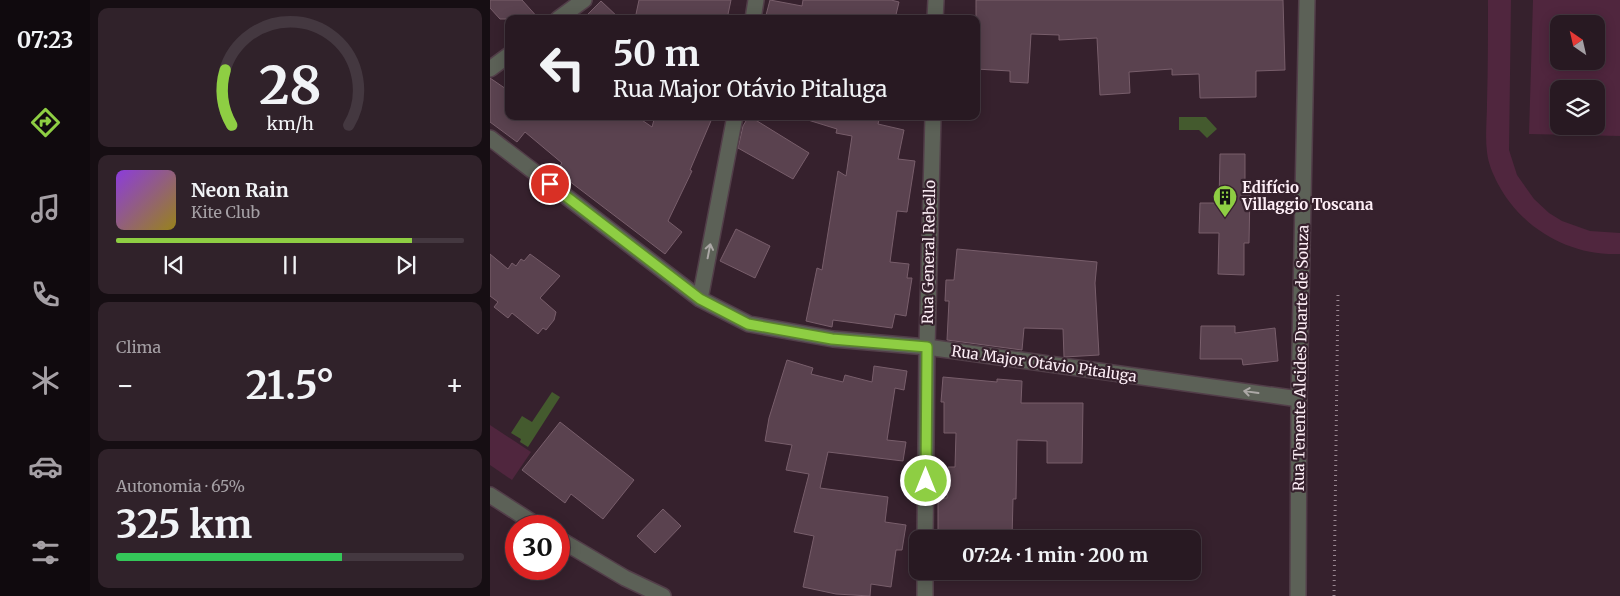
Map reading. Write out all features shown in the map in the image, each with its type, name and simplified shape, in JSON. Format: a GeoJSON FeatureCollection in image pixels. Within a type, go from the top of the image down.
{"type":"FeatureCollection","features":[{"type":"Feature","properties":{"kind":"street"},"geometry":{"type":"LineString","coordinates":[[563,15],[584,0]]}},
{"type":"Feature","properties":{"kind":"street"},"geometry":{"type":"LineString","coordinates":[[754,15],[756,0]]}},
{"type":"Feature","properties":{"kind":"street"},"geometry":{"type":"LineString","coordinates":[[935,15],[936,0]]}},
{"type":"Feature","properties":{"kind":"street","name":"Rua Tenente Alcides Duarte de Souza"},"geometry":{"type":"LineString","coordinates":[[1298,596],[1299,399],[1307,0]]}},
{"type":"Feature","properties":{"kind":"street"},"geometry":{"type":"LineString","coordinates":[[490,69],[505,58]]}},
{"type":"Feature","properties":{"kind":"street"},"geometry":{"type":"LineString","coordinates":[[700,299],[734,120]]}},
{"type":"Feature","properties":{"kind":"street","name":"Rua General Rebello"},"geometry":{"type":"LineString","coordinates":[[925,530],[927,347],[933,120]]}},
{"type":"Feature","properties":{"kind":"street","name":"Rua Major Otávio Pitaluga"},"geometry":{"type":"LineString","coordinates":[[490,138],[700,299],[748,324],[832,339],[927,347],[1299,399]]}},
{"type":"Feature","properties":{"kind":"street"},"geometry":{"type":"LineString","coordinates":[[490,495],[521,515]]}},
{"type":"Feature","properties":{"kind":"street"},"geometry":{"type":"LineString","coordinates":[[570,545],[625,578],[664,596]]}},
{"type":"Feature","properties":{"kind":"street"},"geometry":{"type":"LineString","coordinates":[[924,596],[925,580]]}},
{"type":"Feature","properties":{"kind":"path"},"geometry":{"type":"LineString","coordinates":[[1334,596],[1338,292]]}},
{"type":"Feature","properties":{"kind":"shaded area"},"geometry":{"type":"Polygon","coordinates":[[[1488,0],[1511,0],[1509,150],[1517,175],[1534,199],[1549,213],[1562,221],[1590,231],[1620,233],[1620,254],[1583,250],[1549,237],[1520,214],[1498,184],[1490,164],[1486,146],[1488,0]]]}},
{"type":"Feature","properties":{"kind":"shaded area"},"geometry":{"type":"Polygon","coordinates":[[[1533,0],[1620,0],[1620,136],[1574,135],[1605,135],[1605,80],[1550,80],[1550,134],[1529,134],[1533,0]]]}},
{"type":"Feature","properties":{"kind":"shaded area"},"geometry":{"type":"Polygon","coordinates":[[[1179,117],[1206,117],[1217,129],[1207,138],[1199,130],[1179,130],[1179,117]]]}},
{"type":"Feature","properties":{"kind":"shaded area"},"geometry":{"type":"Polygon","coordinates":[[[552,392],[560,397],[528,447],[520,442],[521,439],[511,433],[522,416],[532,422],[552,392]]]}},
{"type":"Feature","properties":{"kind":"shaded area"},"geometry":{"type":"Polygon","coordinates":[[[490,425],[531,452],[512,480],[490,465],[490,425]]]}},
{"type":"Feature","properties":{"kind":"building"},"geometry":{"type":"Polygon","coordinates":[[[490,0],[522,0],[535,15],[505,15],[505,19],[500,19],[490,8],[490,0]]]}},
{"type":"Feature","properties":{"kind":"building"},"geometry":{"type":"Polygon","coordinates":[[[639,0],[731,0],[728,15],[636,15],[639,0]]]}},
{"type":"Feature","properties":{"kind":"building"},"geometry":{"type":"Polygon","coordinates":[[[770,0],[802,6],[803,0],[891,0],[899,2],[896,15],[766,15],[770,0]]]}},
{"type":"Feature","properties":{"kind":"building"},"geometry":{"type":"Polygon","coordinates":[[[976,0],[1283,0],[1285,70],[1256,71],[1256,97],[1200,98],[1199,74],[1172,75],[1172,69],[1129,72],[1130,93],[1100,95],[1097,38],[1059,40],[1059,35],[1031,34],[1028,83],[1010,82],[1010,71],[980,69],[980,15],[976,15],[976,0]]]}},
{"type":"Feature","properties":{"kind":"building"},"geometry":{"type":"Polygon","coordinates":[[[601,1],[616,15],[587,15],[601,1]]]}},
{"type":"Feature","properties":{"kind":"building"},"geometry":{"type":"Polygon","coordinates":[[[490,78],[505,88],[505,120],[642,120],[652,127],[654,120],[711,120],[690,170],[692,171],[668,221],[682,232],[665,254],[556,171],[562,163],[525,132],[517,142],[490,122],[490,78]]]}},
{"type":"Feature","properties":{"kind":"building"},"geometry":{"type":"Polygon","coordinates":[[[747,120],[755,120],[809,153],[793,179],[738,148],[743,126],[747,120]]]}},
{"type":"Feature","properties":{"kind":"building"},"geometry":{"type":"Polygon","coordinates":[[[808,120],[879,120],[878,124],[904,130],[898,159],[915,161],[907,212],[897,211],[890,262],[909,264],[907,278],[912,278],[906,316],[895,314],[892,328],[833,320],[832,327],[806,321],[817,268],[822,270],[838,171],[846,176],[852,136],[836,133],[837,129],[808,120]]]}},
{"type":"Feature","properties":{"kind":"building","name":"Edifício Villaggio Toscana"},"geometry":{"type":"Polygon","coordinates":[[[1220,154],[1245,154],[1245,190],[1250,190],[1249,243],[1244,243],[1244,275],[1218,274],[1219,233],[1199,233],[1200,203],[1219,203],[1220,154]]]}},
{"type":"Feature","properties":{"kind":"building"},"geometry":{"type":"Polygon","coordinates":[[[736,229],[770,246],[755,278],[720,261],[736,229]]]}},
{"type":"Feature","properties":{"kind":"building"},"geometry":{"type":"Polygon","coordinates":[[[957,249],[1097,262],[1095,283],[1099,355],[1064,357],[1063,329],[1024,328],[1022,350],[947,340],[949,301],[945,301],[946,280],[954,280],[957,249]]]}},
{"type":"Feature","properties":{"kind":"building"},"geometry":{"type":"Polygon","coordinates":[[[490,254],[508,269],[512,263],[516,266],[521,259],[524,261],[530,254],[560,276],[540,298],[556,312],[554,320],[546,330],[543,328],[538,334],[512,313],[508,318],[494,307],[498,302],[490,296],[490,254]]]}},
{"type":"Feature","properties":{"kind":"building"},"geometry":{"type":"Polygon","coordinates":[[[1201,326],[1235,326],[1235,333],[1275,328],[1278,361],[1243,365],[1242,359],[1200,359],[1201,326]]]}},
{"type":"Feature","properties":{"kind":"building"},"geometry":{"type":"Polygon","coordinates":[[[787,360],[813,368],[811,374],[843,382],[845,375],[872,382],[874,366],[907,371],[904,390],[895,388],[887,440],[906,442],[903,461],[828,452],[820,488],[888,497],[885,522],[906,525],[902,550],[896,550],[891,587],[871,584],[870,596],[836,594],[803,587],[814,536],[794,532],[809,474],[786,470],[792,445],[765,441],[769,418],[787,360]]]}},
{"type":"Feature","properties":{"kind":"building"},"geometry":{"type":"Polygon","coordinates":[[[943,377],[997,382],[997,379],[1022,381],[1021,403],[1083,403],[1082,463],[1047,463],[1047,441],[1017,440],[1016,499],[1013,499],[1012,530],[938,530],[938,498],[947,498],[948,467],[955,467],[956,433],[944,433],[944,402],[941,402],[943,377]]]}},
{"type":"Feature","properties":{"kind":"building"},"geometry":{"type":"Polygon","coordinates":[[[560,422],[634,480],[603,519],[571,494],[565,503],[522,470],[560,422]]]}},
{"type":"Feature","properties":{"kind":"building"},"geometry":{"type":"Polygon","coordinates":[[[663,509],[681,526],[655,553],[637,536],[663,509]]]}},
{"type":"Feature","properties":{"kind":"place","name":"Edifício Villaggio Toscana"},"geometry":{"type":"Point","coordinates":[1225,218]}},
{"type":"Feature","properties":{"kind":"route"},"geometry":{"type":"LineString","coordinates":[[550,184],[700,299],[748,324],[832,339],[927,347],[926,481]]}}]}
